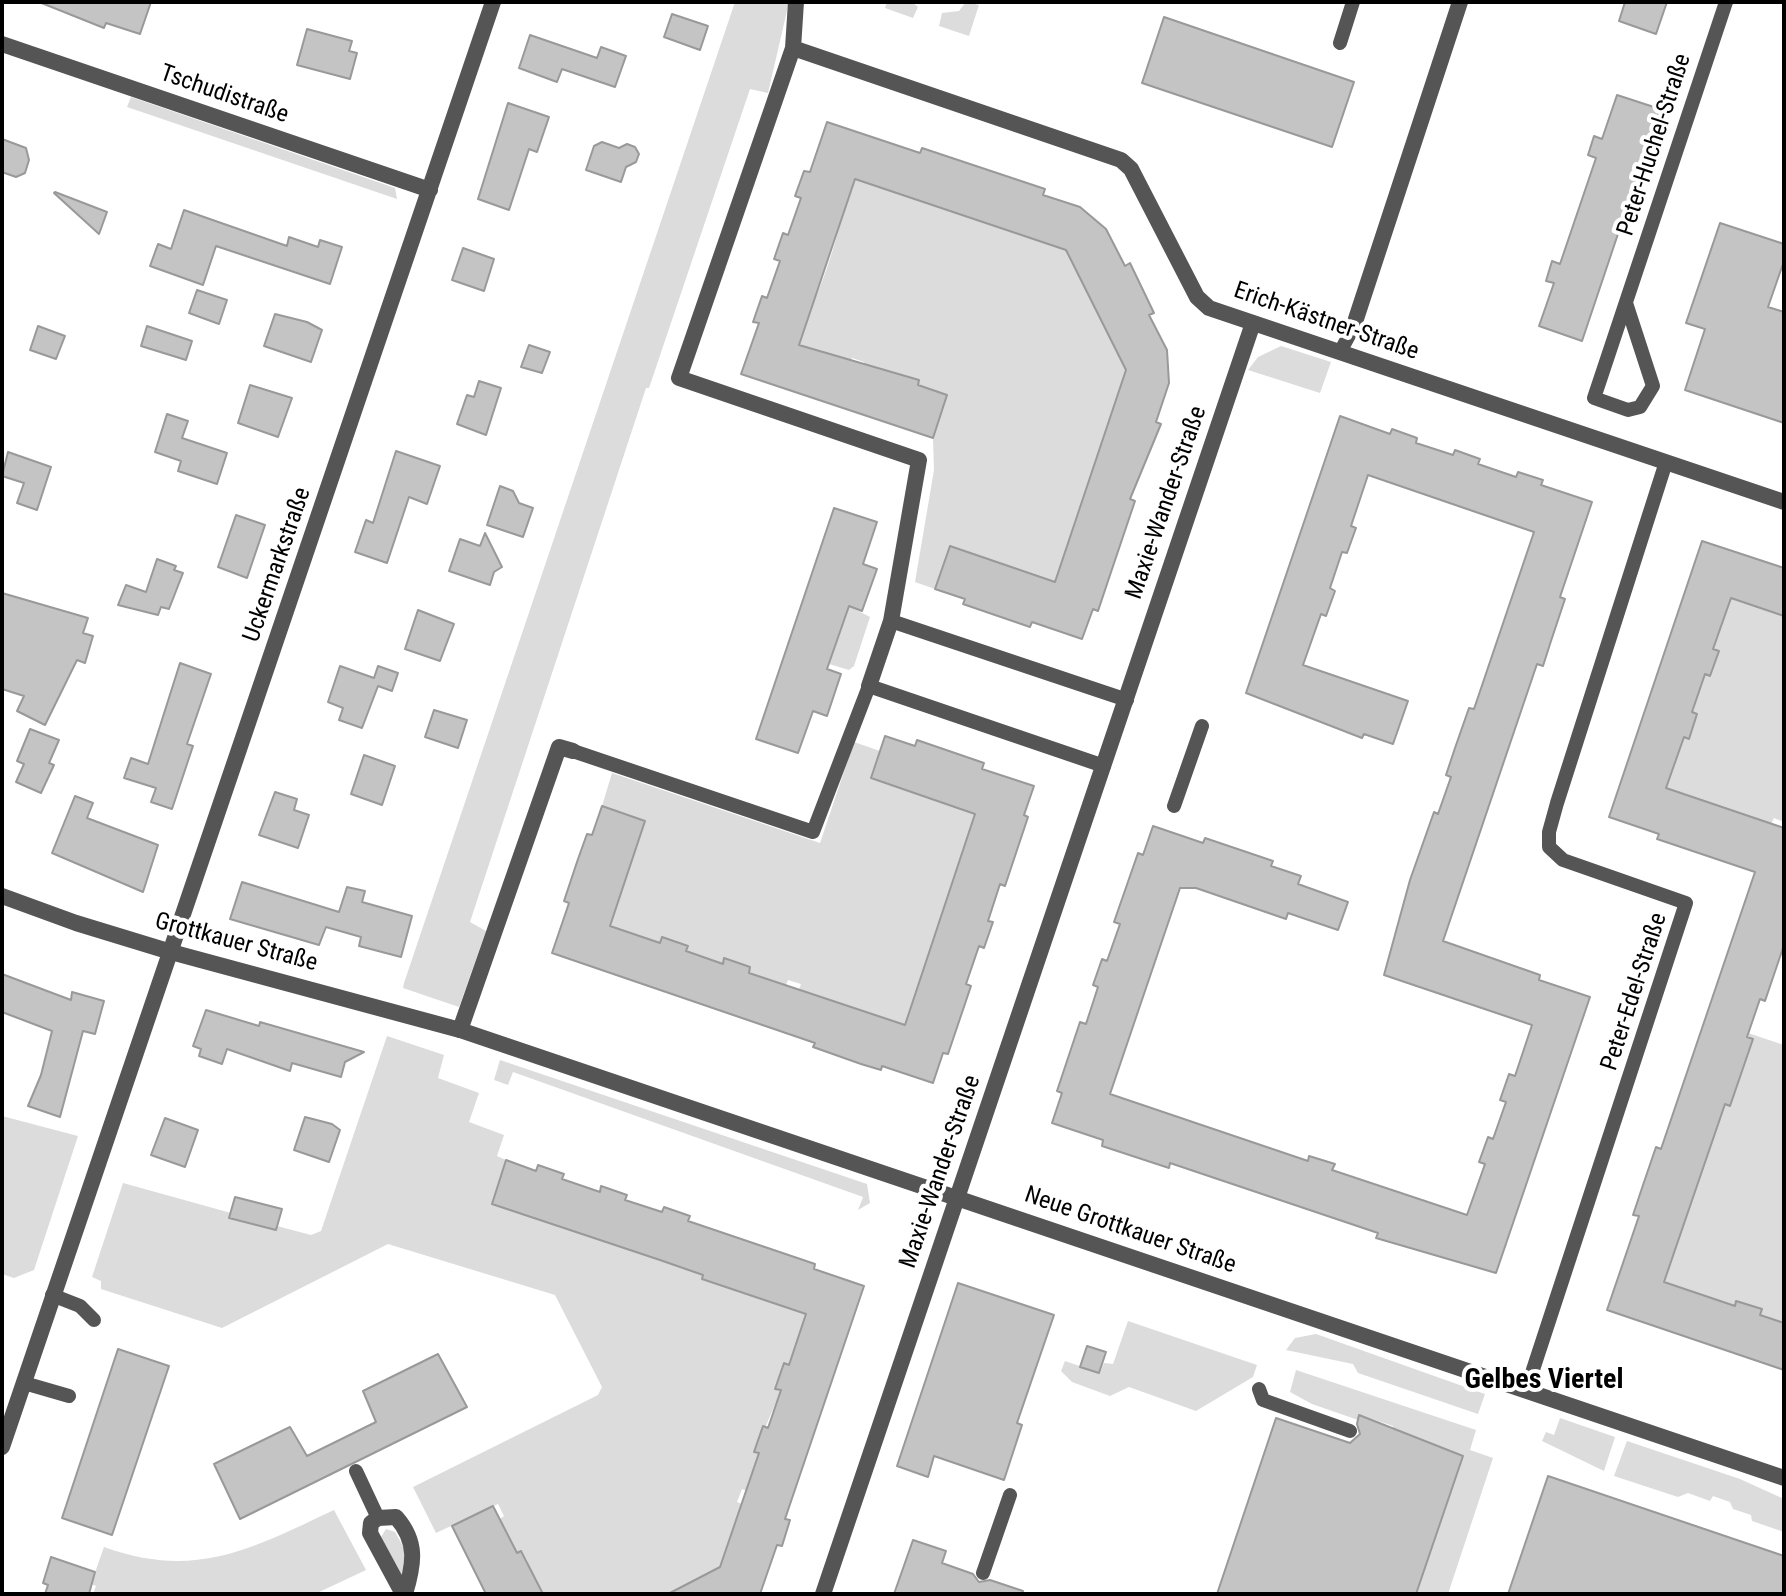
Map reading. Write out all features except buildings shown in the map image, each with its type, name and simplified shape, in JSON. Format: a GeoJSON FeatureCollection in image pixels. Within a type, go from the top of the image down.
{"type":"FeatureCollection","features":[{"type":"Feature","properties":{"kind":"street","name":"Uckermarkstraße"},"geometry":{"type":"LineString","coordinates":[[3,1441],[493,2]]}},
{"type":"Feature","properties":{"kind":"street"},"geometry":{"type":"LineString","coordinates":[[796,2],[793,48],[679,378],[919,460],[891,621],[869,686]]}},
{"type":"Feature","properties":{"kind":"street","name":"Erich-Kästner-Straße"},"geometry":{"type":"LineString","coordinates":[[1353,328],[1460,2]]}},
{"type":"Feature","properties":{"kind":"street","name":"Tschudistraße"},"geometry":{"type":"LineString","coordinates":[[2,44],[430,190]]}},
{"type":"Feature","properties":{"kind":"street","name":"Erich-Kästner-Straße"},"geometry":{"type":"LineString","coordinates":[[793,48],[1121,160],[1131,169],[1197,297],[1209,308],[1784,502]]}},
{"type":"Feature","properties":{"kind":"street","name":"Maxie-Wander-Straße"},"geometry":{"type":"LineString","coordinates":[[823,1594],[1253,323]]}},
{"type":"Feature","properties":{"kind":"street"},"geometry":{"type":"LineString","coordinates":[[460,1030],[559,747],[573,751]]}},
{"type":"Feature","properties":{"kind":"street","name":"Grottkauer Straße"},"geometry":{"type":"LineString","coordinates":[[2,896],[171,952],[460,1030]]}},
{"type":"Feature","properties":{"kind":"street","name":"Neue Grottkauer Straße"},"geometry":{"type":"LineString","coordinates":[[460,1030],[1784,1478]]}},
{"type":"Feature","properties":{"kind":"street"},"geometry":{"type":"LineString","coordinates":[[396,1517],[413,1547],[415,1561],[404,1594],[370,1533],[371,1523],[378,1518],[396,1517]]}},
{"type":"Feature","properties":{"kind":"lane"},"geometry":{"type":"LineString","coordinates":[[1340,43],[1353,2]]}},
{"type":"Feature","properties":{"kind":"lane","name":"Peter-Huchel-Straße"},"geometry":{"type":"LineString","coordinates":[[1626,303],[1651,371],[1653,386],[1640,407],[1628,410],[1594,398],[1726,2]]}},
{"type":"Feature","properties":{"kind":"lane"},"geometry":{"type":"LineString","coordinates":[[1340,352],[1353,328]]}},
{"type":"Feature","properties":{"kind":"lane","name":"Peter-Edel-Straße"},"geometry":{"type":"LineString","coordinates":[[1526,1391],[1686,903],[1563,860],[1549,847],[1549,832],[1557,803],[1666,462]]}},
{"type":"Feature","properties":{"kind":"lane"},"geometry":{"type":"LineString","coordinates":[[891,621],[1127,700]]}},
{"type":"Feature","properties":{"kind":"lane"},"geometry":{"type":"LineString","coordinates":[[573,751],[813,832],[869,686],[1104,766]]}},
{"type":"Feature","properties":{"kind":"lane"},"geometry":{"type":"LineString","coordinates":[[1174,806],[1202,726]]}},
{"type":"Feature","properties":{"kind":"lane"},"geometry":{"type":"LineString","coordinates":[[52,1295],[80,1306],[94,1320]]}},
{"type":"Feature","properties":{"kind":"lane"},"geometry":{"type":"LineString","coordinates":[[24,1383],[69,1396]]}},
{"type":"Feature","properties":{"kind":"lane"},"geometry":{"type":"LineString","coordinates":[[1259,1389],[1263,1400],[1350,1431]]}},
{"type":"Feature","properties":{"kind":"lane"},"geometry":{"type":"LineString","coordinates":[[356,1471],[378,1518]]}},
{"type":"Feature","properties":{"kind":"lane"},"geometry":{"type":"LineString","coordinates":[[983,1573],[1010,1495]]}},
{"type":"Feature","properties":{"kind":"shaded area"},"geometry":{"type":"Polygon","coordinates":[[[735,2],[789,2],[768,93],[750,89],[649,388],[646,388],[470,922],[486,931],[459,1007],[403,988],[404,983],[735,2]]]}},
{"type":"Feature","properties":{"kind":"shaded area"},"geometry":{"type":"Polygon","coordinates":[[[887,2],[912,2],[918,7],[913,18],[885,8],[887,2]]]}},
{"type":"Feature","properties":{"kind":"shaded area"},"geometry":{"type":"Polygon","coordinates":[[[966,2],[979,5],[969,36],[939,26],[942,13],[959,11],[966,2]]]}},
{"type":"Feature","properties":{"kind":"shaded area"},"geometry":{"type":"Polygon","coordinates":[[[131,97],[395,188],[397,199],[127,107],[131,97]]]}},
{"type":"Feature","properties":{"kind":"shaded area"},"geometry":{"type":"Polygon","coordinates":[[[847,177],[1002,229],[1017,229],[1016,234],[1066,250],[1126,370],[1052,590],[950,546],[935,589],[915,582],[934,470],[933,438],[947,395],[894,372],[892,377],[863,367],[864,362],[852,358],[850,363],[791,343],[801,329],[829,263],[842,215],[847,177]]]}},
{"type":"Feature","properties":{"kind":"shaded area"},"geometry":{"type":"Polygon","coordinates":[[[1281,346],[1331,362],[1320,393],[1248,370],[1258,357],[1281,346]]]}},
{"type":"Feature","properties":{"kind":"shaded area"},"geometry":{"type":"Polygon","coordinates":[[[1733,590],[1750,605],[1784,616],[1784,822],[1774,818],[1771,824],[1663,797],[1684,737],[1689,738],[1697,714],[1692,712],[1705,674],[1710,676],[1718,651],[1713,649],[1733,590]]]}},
{"type":"Feature","properties":{"kind":"shaded area"},"geometry":{"type":"Polygon","coordinates":[[[849,606],[870,617],[854,666],[849,670],[829,664],[849,606]]]}},
{"type":"Feature","properties":{"kind":"shaded area"},"geometry":{"type":"Polygon","coordinates":[[[854,742],[880,751],[871,779],[955,807],[978,806],[902,1034],[884,1018],[799,990],[801,984],[788,980],[786,985],[749,973],[750,967],[725,958],[723,964],[686,951],[687,946],[663,937],[660,943],[602,923],[617,905],[645,821],[602,806],[612,773],[820,843],[854,742]]]}},
{"type":"Feature","properties":{"kind":"shaded area"},"geometry":{"type":"Polygon","coordinates":[[[1748,1033],[1784,1045],[1784,1323],[1760,1315],[1762,1309],[1737,1301],[1735,1306],[1685,1289],[1661,1291],[1725,1104],[1730,1105],[1751,1042],[1748,1033]]]}},
{"type":"Feature","properties":{"kind":"shaded area"},"geometry":{"type":"Polygon","coordinates":[[[387,1036],[444,1055],[438,1078],[479,1093],[469,1122],[504,1135],[497,1156],[506,1160],[493,1204],[703,1275],[702,1279],[809,1306],[789,1365],[785,1363],[776,1389],[781,1390],[755,1452],[759,1453],[747,1491],[742,1489],[737,1502],[747,1506],[737,1517],[720,1567],[674,1591],[674,1594],[543,1594],[523,1566],[528,1562],[522,1551],[517,1553],[500,1519],[504,1516],[498,1504],[436,1533],[413,1487],[598,1395],[602,1387],[555,1295],[388,1244],[222,1328],[101,1289],[101,1281],[92,1277],[123,1183],[231,1213],[230,1218],[276,1230],[277,1226],[311,1235],[321,1231],[387,1036]]]}},
{"type":"Feature","properties":{"kind":"shaded area"},"geometry":{"type":"Polygon","coordinates":[[[500,1060],[867,1184],[870,1203],[858,1210],[863,1197],[513,1072],[508,1085],[494,1080],[500,1060]]]}},
{"type":"Feature","properties":{"kind":"shaded area"},"geometry":{"type":"Polygon","coordinates":[[[2,1116],[78,1136],[34,1270],[14,1278],[2,1274],[2,1116]]]}},
{"type":"Feature","properties":{"kind":"shaded area"},"geometry":{"type":"Polygon","coordinates":[[[1128,1321],[1257,1365],[1253,1377],[1196,1411],[1129,1387],[1110,1396],[1072,1382],[1061,1371],[1065,1361],[1100,1373],[1104,1363],[1113,1364],[1128,1321]]]}},
{"type":"Feature","properties":{"kind":"shaded area"},"geometry":{"type":"Polygon","coordinates":[[[1316,1334],[1485,1394],[1478,1414],[1358,1373],[1353,1364],[1286,1350],[1295,1338],[1316,1334]]]}},
{"type":"Feature","properties":{"kind":"shaded area"},"geometry":{"type":"Polygon","coordinates":[[[1296,1370],[1476,1430],[1470,1450],[1493,1458],[1448,1594],[1416,1594],[1451,1490],[1434,1484],[1446,1449],[1392,1430],[1393,1426],[1360,1415],[1358,1420],[1312,1404],[1290,1392],[1296,1370]]]}},
{"type":"Feature","properties":{"kind":"shaded area"},"geometry":{"type":"Polygon","coordinates":[[[1560,1418],[1615,1437],[1604,1471],[1542,1441],[1546,1432],[1554,1435],[1560,1418]]]}},
{"type":"Feature","properties":{"kind":"shaded area"},"geometry":{"type":"Polygon","coordinates":[[[1627,1441],[1740,1479],[1784,1499],[1784,1532],[1752,1521],[1751,1515],[1733,1509],[1730,1502],[1713,1496],[1710,1501],[1688,1493],[1678,1497],[1614,1476],[1627,1441]]]}},
{"type":"Feature","properties":{"kind":"shaded area"},"geometry":{"type":"Polygon","coordinates":[[[334,1510],[366,1570],[315,1594],[93,1594],[96,1586],[91,1584],[104,1547],[167,1561],[222,1556],[276,1537],[334,1510]]]}},
{"type":"Feature","properties":{"kind":"shaded area"},"geometry":{"type":"Polygon","coordinates":[[[386,1529],[395,1532],[409,1557],[400,1578],[381,1537],[386,1529]]]}},
{"type":"Feature","properties":{"kind":"district","name":"Gelbes Viertel"},"geometry":{"type":"Point","coordinates":[1544,1381]}}]}
